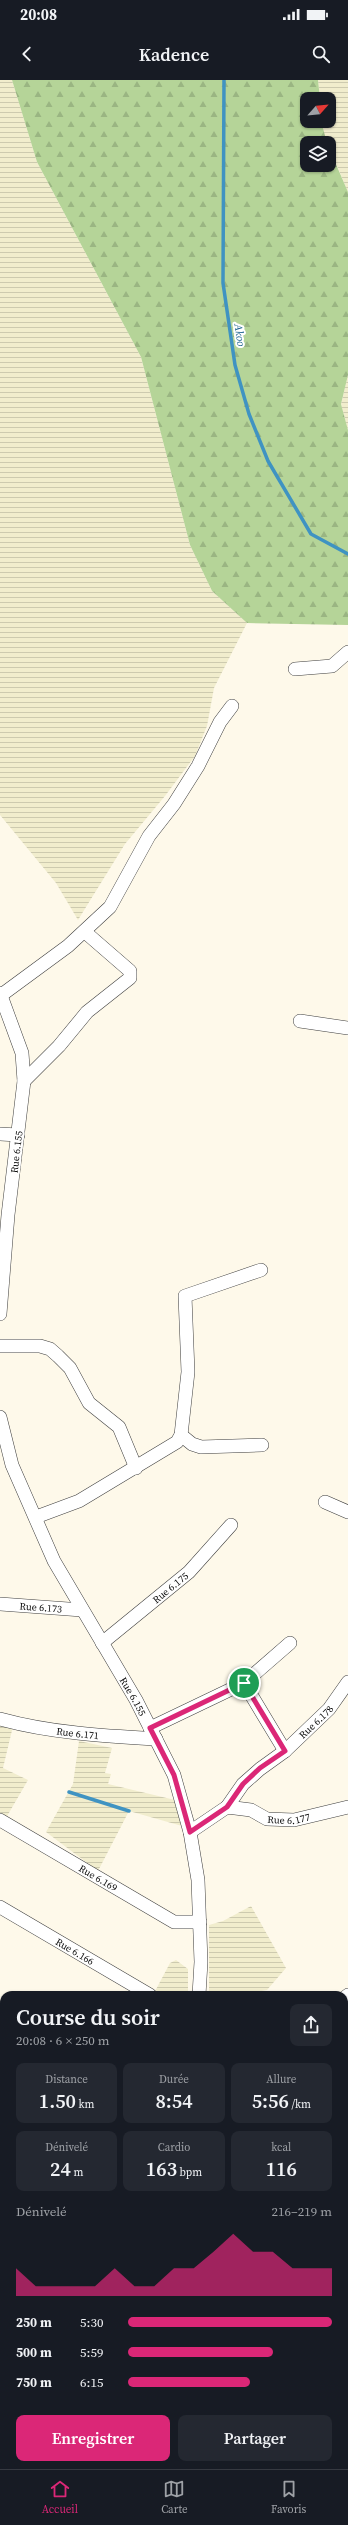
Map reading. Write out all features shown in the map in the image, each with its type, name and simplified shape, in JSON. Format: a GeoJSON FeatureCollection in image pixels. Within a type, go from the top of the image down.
{"type":"FeatureCollection","features":[{"type":"Feature","properties":{"kind":"street"},"geometry":{"type":"LineString","coordinates":[[295,669],[332,666],[348,652]]}},
{"type":"Feature","properties":{"kind":"street"},"geometry":{"type":"LineString","coordinates":[[1,995],[85,932],[110,907],[149,836],[174,804],[198,766],[220,722],[232,706]]}},
{"type":"Feature","properties":{"kind":"street"},"geometry":{"type":"LineString","coordinates":[[24,1081],[59,1046],[84,1016],[130,978],[130,971],[85,932]]}},
{"type":"Feature","properties":{"kind":"street","name":"Rue 6.155"},"geometry":{"type":"LineString","coordinates":[[0,1314],[24,1081],[22,1053],[1,995]]}},
{"type":"Feature","properties":{"kind":"street"},"geometry":{"type":"LineString","coordinates":[[300,1022],[348,1028]]}},
{"type":"Feature","properties":{"kind":"street"},"geometry":{"type":"LineString","coordinates":[[0,1134],[18,1135]]}},
{"type":"Feature","properties":{"kind":"street"},"geometry":{"type":"LineString","coordinates":[[36,1518],[79,1501],[169,1448],[181,1435],[188,1372],[185,1296],[261,1270]]}},
{"type":"Feature","properties":{"kind":"street"},"geometry":{"type":"LineString","coordinates":[[0,1346],[40,1346],[50,1349],[58,1356],[70,1368],[89,1403],[119,1427],[136,1468]]}},
{"type":"Feature","properties":{"kind":"street","name":"Rue 6.155"},"geometry":{"type":"LineString","coordinates":[[0,1417],[1,1430],[12,1465],[54,1561],[150,1728],[174,1775],[190,1832],[198,1880],[200,1922],[199,1991]]}},
{"type":"Feature","properties":{"kind":"street"},"geometry":{"type":"LineString","coordinates":[[181,1435],[192,1444],[201,1447],[262,1445]]}},
{"type":"Feature","properties":{"kind":"street"},"geometry":{"type":"LineString","coordinates":[[325,1502],[348,1512]]}},
{"type":"Feature","properties":{"kind":"street","name":"Rue 6.175"},"geometry":{"type":"LineString","coordinates":[[102,1643],[189,1572],[231,1526]]}},
{"type":"Feature","properties":{"kind":"street","name":"Rue 6.173"},"geometry":{"type":"LineString","coordinates":[[0,1604],[82,1610]]}},
{"type":"Feature","properties":{"kind":"street"},"geometry":{"type":"LineString","coordinates":[[150,1728],[244,1683],[290,1643]]}},
{"type":"Feature","properties":{"kind":"street","name":"Rue 6.178"},"geometry":{"type":"LineString","coordinates":[[227,1807],[243,1784],[260,1768],[285,1751],[329,1709],[348,1682]]}},
{"type":"Feature","properties":{"kind":"street"},"geometry":{"type":"LineString","coordinates":[[244,1683],[285,1751]]}},
{"type":"Feature","properties":{"kind":"street","name":"Rue 6.171"},"geometry":{"type":"LineString","coordinates":[[0,1719],[22,1725],[95,1735],[156,1739]]}},
{"type":"Feature","properties":{"kind":"street"},"geometry":{"type":"LineString","coordinates":[[190,1832],[227,1807]]}},
{"type":"Feature","properties":{"kind":"street","name":"Rue 6.177"},"geometry":{"type":"LineString","coordinates":[[227,1807],[251,1810],[267,1819],[294,1820],[348,1807]]}},
{"type":"Feature","properties":{"kind":"street","name":"Rue 6.169"},"geometry":{"type":"LineString","coordinates":[[0,1820],[174,1922],[200,1922]]}},
{"type":"Feature","properties":{"kind":"street","name":"Rue 6.166"},"geometry":{"type":"LineString","coordinates":[[0,1907],[143,1991]]}},
{"type":"Feature","properties":{"kind":"shaded area"},"geometry":{"type":"Polygon","coordinates":[[[0,80],[12,80],[37,162],[141,357],[190,545],[212,591],[247,623],[214,688],[207,726],[195,756],[165,796],[125,844],[78,920],[56,883],[0,815],[0,80]]]}},
{"type":"Feature","properties":{"kind":"shaded area"},"geometry":{"type":"Polygon","coordinates":[[[318,80],[348,80],[348,192],[336,163],[336,136],[325,136],[322,130],[322,128],[336,128],[336,92],[319,92],[318,80]]]}},
{"type":"Feature","properties":{"kind":"shaded area"},"geometry":{"type":"Polygon","coordinates":[[[348,375],[348,430],[341,404],[348,375]]]}},
{"type":"Feature","properties":{"kind":"shaded area"},"geometry":{"type":"Polygon","coordinates":[[[0,1719],[14,1722],[3,1768],[28,1780],[6,1818],[0,1814],[0,1719]]]}},
{"type":"Feature","properties":{"kind":"shaded area"},"geometry":{"type":"Polygon","coordinates":[[[79,1741],[112,1748],[105,1773],[111,1774],[108,1784],[175,1800],[182,1826],[129,1811],[98,1871],[46,1832],[73,1784],[79,1741]]]}},
{"type":"Feature","properties":{"kind":"shaded area"},"geometry":{"type":"Polygon","coordinates":[[[251,1906],[286,1968],[267,1990],[209,1991],[209,1925],[223,1921],[251,1906]]]}},
{"type":"Feature","properties":{"kind":"shaded area"},"geometry":{"type":"Polygon","coordinates":[[[176,1960],[188,1969],[188,1991],[155,1991],[170,1963],[176,1960]]]}},
{"type":"Feature","properties":{"kind":"green space"},"geometry":{"type":"Polygon","coordinates":[[[12,80],[318,80],[319,92],[300,92],[300,128],[323,128],[325,136],[300,136],[300,172],[336,172],[336,164],[348,192],[348,375],[341,404],[348,430],[348,625],[247,623],[212,591],[190,545],[141,357],[37,162],[12,80]]]}},
{"type":"Feature","properties":{"kind":"waterway","name":"Akoo"},"geometry":{"type":"LineString","coordinates":[[224,80],[223,283],[235,365],[249,414],[268,461],[311,534],[348,554]]}},
{"type":"Feature","properties":{"kind":"waterway"},"geometry":{"type":"LineString","coordinates":[[69,1792],[129,1811]]}},
{"type":"Feature","properties":{"kind":"route"},"geometry":{"type":"LineString","coordinates":[[244,1683],[285,1751],[260,1768],[243,1784],[227,1807],[206,1823],[190,1832],[174,1775],[150,1728],[244,1683]]}}]}
